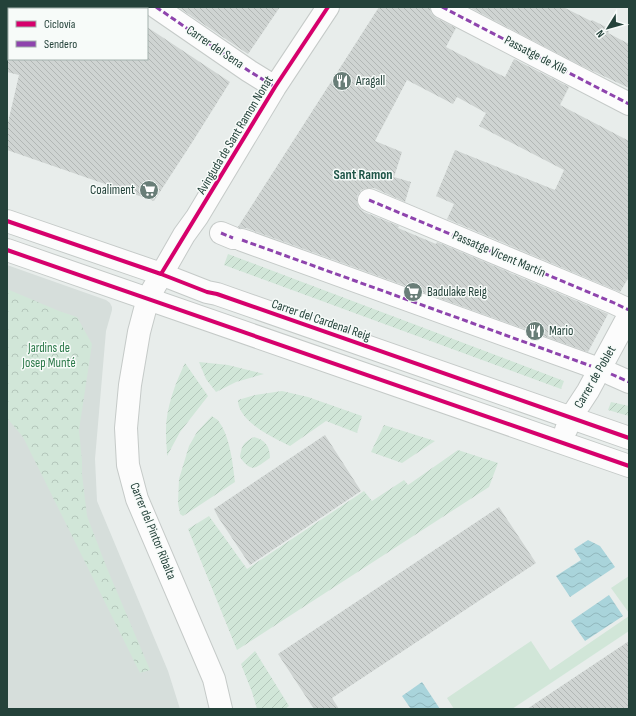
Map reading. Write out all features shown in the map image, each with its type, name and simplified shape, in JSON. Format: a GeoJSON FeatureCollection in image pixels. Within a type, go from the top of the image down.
{"type":"FeatureCollection","features":[{"type":"Feature","properties":{"kind":"street","name":"Carrer del Sena"},"geometry":{"type":"LineString","coordinates":[[156,7],[249,71],[275,87]]}},
{"type":"Feature","properties":{"kind":"street","name":"Avinguda de Sant Ramon Nonat"},"geometry":{"type":"LineString","coordinates":[[148,298],[161,274],[275,87],[328,7]]}},
{"type":"Feature","properties":{"kind":"street","name":"Passatge de Xile"},"geometry":{"type":"LineString","coordinates":[[442,7],[629,104]]}},
{"type":"Feature","properties":{"kind":"street","name":"Passatge Vicent Martín"},"geometry":{"type":"LineString","coordinates":[[369,200],[605,298],[629,310]]}},
{"type":"Feature","properties":{"kind":"street","name":"Carrer del Cardenal Reig"},"geometry":{"type":"LineString","coordinates":[[7,221],[629,438]]}},
{"type":"Feature","properties":{"kind":"street"},"geometry":{"type":"LineString","coordinates":[[232,237],[610,374]]}},
{"type":"Feature","properties":{"kind":"street"},"geometry":{"type":"LineString","coordinates":[[7,250],[629,466]]}},
{"type":"Feature","properties":{"kind":"street","name":"Carrer del Pintor Ribalta"},"geometry":{"type":"LineString","coordinates":[[148,298],[139,332],[130,385],[126,428],[128,465],[137,500],[214,679],[221,709]]}},
{"type":"Feature","properties":{"kind":"street","name":"Carrer de Poblet"},"geometry":{"type":"LineString","coordinates":[[571,417],[588,391],[629,315]]}},
{"type":"Feature","properties":{"kind":"street"},"geometry":{"type":"LineString","coordinates":[[560,442],[571,417]]}},
{"type":"Feature","properties":{"kind":"shaded area"},"geometry":{"type":"Polygon","coordinates":[[[7,265],[106,300],[112,307],[106,331],[95,459],[97,501],[168,671],[180,709],[7,709],[7,265]]]}},
{"type":"Feature","properties":{"kind":"green space"},"geometry":{"type":"Polygon","coordinates":[[[228,254],[564,381],[561,389],[224,265],[228,254]]]}},
{"type":"Feature","properties":{"kind":"green space","name":"Jardins de Josep Munté"},"geometry":{"type":"Polygon","coordinates":[[[7,289],[77,317],[92,344],[79,430],[87,516],[106,566],[150,670],[140,673],[23,437],[7,418],[7,289]]]}},
{"type":"Feature","properties":{"kind":"green space"},"geometry":{"type":"Polygon","coordinates":[[[199,362],[228,365],[264,374],[236,382],[216,392],[206,379],[199,362]]]}},
{"type":"Feature","properties":{"kind":"green space"},"geometry":{"type":"Polygon","coordinates":[[[185,363],[208,396],[180,432],[167,456],[167,416],[174,388],[185,363]]]}},
{"type":"Feature","properties":{"kind":"green space"},"geometry":{"type":"Polygon","coordinates":[[[282,391],[308,397],[362,416],[357,433],[326,421],[290,446],[255,426],[244,415],[238,404],[238,400],[255,395],[282,391]]]}},
{"type":"Feature","properties":{"kind":"green space"},"geometry":{"type":"Polygon","coordinates":[[[611,402],[629,406],[629,416],[608,410],[611,402]]]}},
{"type":"Feature","properties":{"kind":"green space"},"geometry":{"type":"Polygon","coordinates":[[[212,416],[217,419],[226,435],[235,482],[183,516],[180,514],[178,503],[179,479],[189,446],[197,432],[212,416]]]}},
{"type":"Feature","properties":{"kind":"green space"},"geometry":{"type":"Polygon","coordinates":[[[384,425],[435,441],[402,463],[371,452],[384,425]]]}},
{"type":"Feature","properties":{"kind":"green space"},"geometry":{"type":"Polygon","coordinates":[[[254,437],[266,444],[269,450],[270,458],[254,468],[248,466],[240,457],[241,450],[244,445],[247,441],[254,437]]]}},
{"type":"Feature","properties":{"kind":"green space"},"geometry":{"type":"Polygon","coordinates":[[[458,450],[498,463],[489,487],[237,650],[188,529],[209,516],[247,569],[364,491],[372,501],[404,480],[408,485],[458,450]]]}},
{"type":"Feature","properties":{"kind":"green space"},"geometry":{"type":"Polygon","coordinates":[[[629,576],[629,613],[611,588],[629,576]]]}},
{"type":"Feature","properties":{"kind":"green space"},"geometry":{"type":"Polygon","coordinates":[[[629,616],[629,631],[512,709],[454,709],[447,698],[531,641],[550,670],[629,616]]]}},
{"type":"Feature","properties":{"kind":"green space"},"geometry":{"type":"Polygon","coordinates":[[[255,651],[289,706],[285,709],[257,709],[241,664],[255,651]]]}},
{"type":"Feature","properties":{"kind":"water"},"geometry":{"type":"Polygon","coordinates":[[[588,540],[600,546],[615,567],[570,597],[556,576],[581,560],[574,549],[588,540]]]}},
{"type":"Feature","properties":{"kind":"water"},"geometry":{"type":"Polygon","coordinates":[[[609,595],[623,616],[585,641],[571,621],[609,595]]]}},
{"type":"Feature","properties":{"kind":"water"},"geometry":{"type":"Polygon","coordinates":[[[422,682],[440,709],[411,709],[402,696],[422,682]]]}},
{"type":"Feature","properties":{"kind":"building"},"geometry":{"type":"Polygon","coordinates":[[[178,7],[280,7],[248,54],[178,7]]]}},
{"type":"Feature","properties":{"kind":"building"},"geometry":{"type":"Polygon","coordinates":[[[379,7],[430,7],[431,13],[436,18],[456,28],[446,47],[505,77],[514,59],[569,87],[560,105],[629,141],[629,277],[620,292],[447,219],[454,204],[436,196],[455,150],[555,190],[564,170],[479,126],[486,113],[457,97],[453,104],[407,80],[375,141],[402,152],[394,177],[411,182],[405,202],[374,188],[361,190],[357,196],[359,208],[364,212],[399,226],[398,228],[436,244],[437,242],[608,314],[588,352],[246,228],[238,227],[379,7]]]}},
{"type":"Feature","properties":{"kind":"building"},"geometry":{"type":"Polygon","coordinates":[[[469,7],[563,7],[610,29],[608,33],[629,44],[629,88],[580,65],[469,7]]]}},
{"type":"Feature","properties":{"kind":"building"},"geometry":{"type":"Polygon","coordinates":[[[148,28],[230,82],[154,201],[7,150],[7,127],[19,75],[7,72],[7,59],[148,60],[148,28]]]}},
{"type":"Feature","properties":{"kind":"building"},"geometry":{"type":"Polygon","coordinates":[[[325,435],[361,491],[250,565],[214,509],[325,435]]]}},
{"type":"Feature","properties":{"kind":"building"},"geometry":{"type":"Polygon","coordinates":[[[499,507],[536,563],[332,698],[339,709],[314,709],[278,654],[499,507]]]}},
{"type":"Feature","properties":{"kind":"building"},"geometry":{"type":"Polygon","coordinates":[[[629,641],[629,709],[527,709],[629,641]]]}},
{"type":"Feature","properties":{"kind":"marked path"},"geometry":{"type":"LineString","coordinates":[[156,7],[249,71],[275,87]]}},
{"type":"Feature","properties":{"kind":"marked path"},"geometry":{"type":"LineString","coordinates":[[442,7],[629,104]]}},
{"type":"Feature","properties":{"kind":"marked path"},"geometry":{"type":"LineString","coordinates":[[369,200],[629,310]]}},
{"type":"Feature","properties":{"kind":"marked path"},"geometry":{"type":"LineString","coordinates":[[221,233],[233,238]]}},
{"type":"Feature","properties":{"kind":"marked path"},"geometry":{"type":"LineString","coordinates":[[242,240],[591,366]]}},
{"type":"Feature","properties":{"kind":"marked path"},"geometry":{"type":"LineString","coordinates":[[611,374],[629,382]]}},
{"type":"Feature","properties":{"kind":"cycle path"},"geometry":{"type":"LineString","coordinates":[[161,274],[275,87],[328,7]]}},
{"type":"Feature","properties":{"kind":"cycle path"},"geometry":{"type":"LineString","coordinates":[[7,221],[629,438]]}},
{"type":"Feature","properties":{"kind":"cycle path"},"geometry":{"type":"LineString","coordinates":[[7,250],[629,466]]}},
{"type":"Feature","properties":{"kind":"place","name":"Aragall"},"geometry":{"type":"Point","coordinates":[342,81]}},
{"type":"Feature","properties":{"kind":"place","name":"Coaliment"},"geometry":{"type":"Point","coordinates":[149,190]}},
{"type":"Feature","properties":{"kind":"place","name":"Badulake Reig"},"geometry":{"type":"Point","coordinates":[413,292]}},
{"type":"Feature","properties":{"kind":"place","name":"Mario"},"geometry":{"type":"Point","coordinates":[535,331]}},
{"type":"Feature","properties":{"kind":"district","name":"Sant Ramon"},"geometry":{"type":"Point","coordinates":[363,174]}}]}
